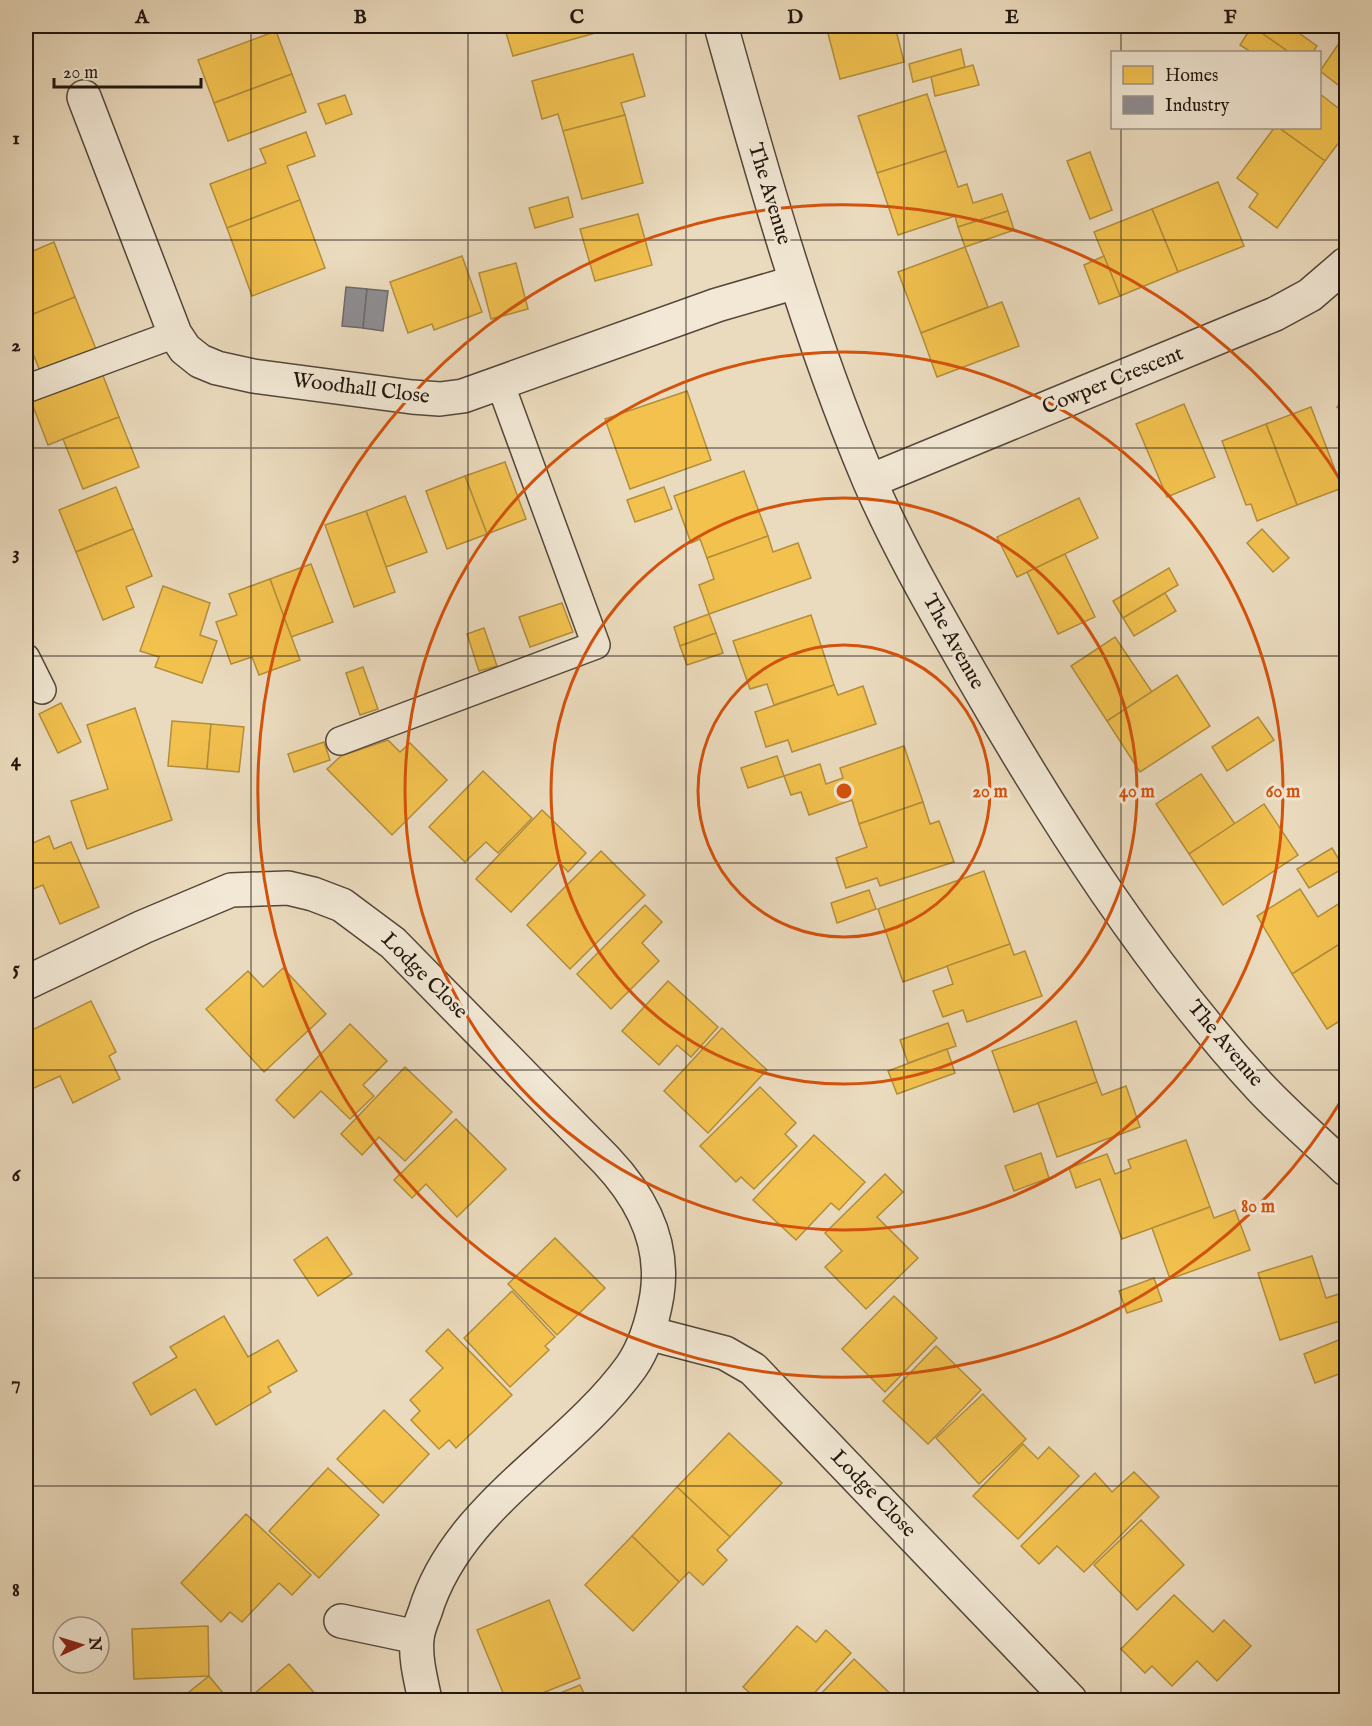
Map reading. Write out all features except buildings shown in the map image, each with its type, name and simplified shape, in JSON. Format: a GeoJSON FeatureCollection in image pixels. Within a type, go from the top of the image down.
{"type":"FeatureCollection","features":[{"type":"Feature","properties":{"kind":"street","name":"The Avenue"},"geometry":{"type":"LineString","coordinates":[[721,26],[796,282],[830,381],[870,481],[911,567],[998,721],[1130,924],[1209,1028],[1261,1088],[1347,1169]]}},
{"type":"Feature","properties":{"kind":"street","name":"Woodhall Close"},"geometry":{"type":"LineString","coordinates":[[84,97],[175,334],[185,349],[200,361],[217,368],[253,376],[440,399],[463,396],[696,312],[796,282]]}},
{"type":"Feature","properties":{"kind":"street","name":"Cowper Crescent"},"geometry":{"type":"LineString","coordinates":[[870,481],[1275,314],[1310,295],[1347,264]]}},
{"type":"Feature","properties":{"kind":"street","name":"Lodge Close"},"geometry":{"type":"LineString","coordinates":[[26,982],[143,927],[231,890],[288,888],[342,905],[393,943],[629,1185],[641,1204],[657,1255],[659,1281],[648,1333],[632,1366],[609,1393],[481,1519],[461,1543],[431,1592],[417,1637],[418,1666],[425,1701]]}},
{"type":"Feature","properties":{"kind":"street","name":"Lodge Close"},"geometry":{"type":"LineString","coordinates":[[648,1333],[725,1353],[753,1369],[1070,1701]]}},
{"type":"Feature","properties":{"kind":"street"},"geometry":{"type":"LineString","coordinates":[[341,1621],[417,1637]]}},
{"type":"Feature","properties":{"kind":"lane"},"geometry":{"type":"LineString","coordinates":[[26,389],[175,334]]}},
{"type":"Feature","properties":{"kind":"lane"},"geometry":{"type":"LineString","coordinates":[[340,741],[596,645],[500,383]]}},
{"type":"Feature","properties":{"kind":"lane"},"geometry":{"type":"LineString","coordinates":[[26,658],[42,690]]}}]}
